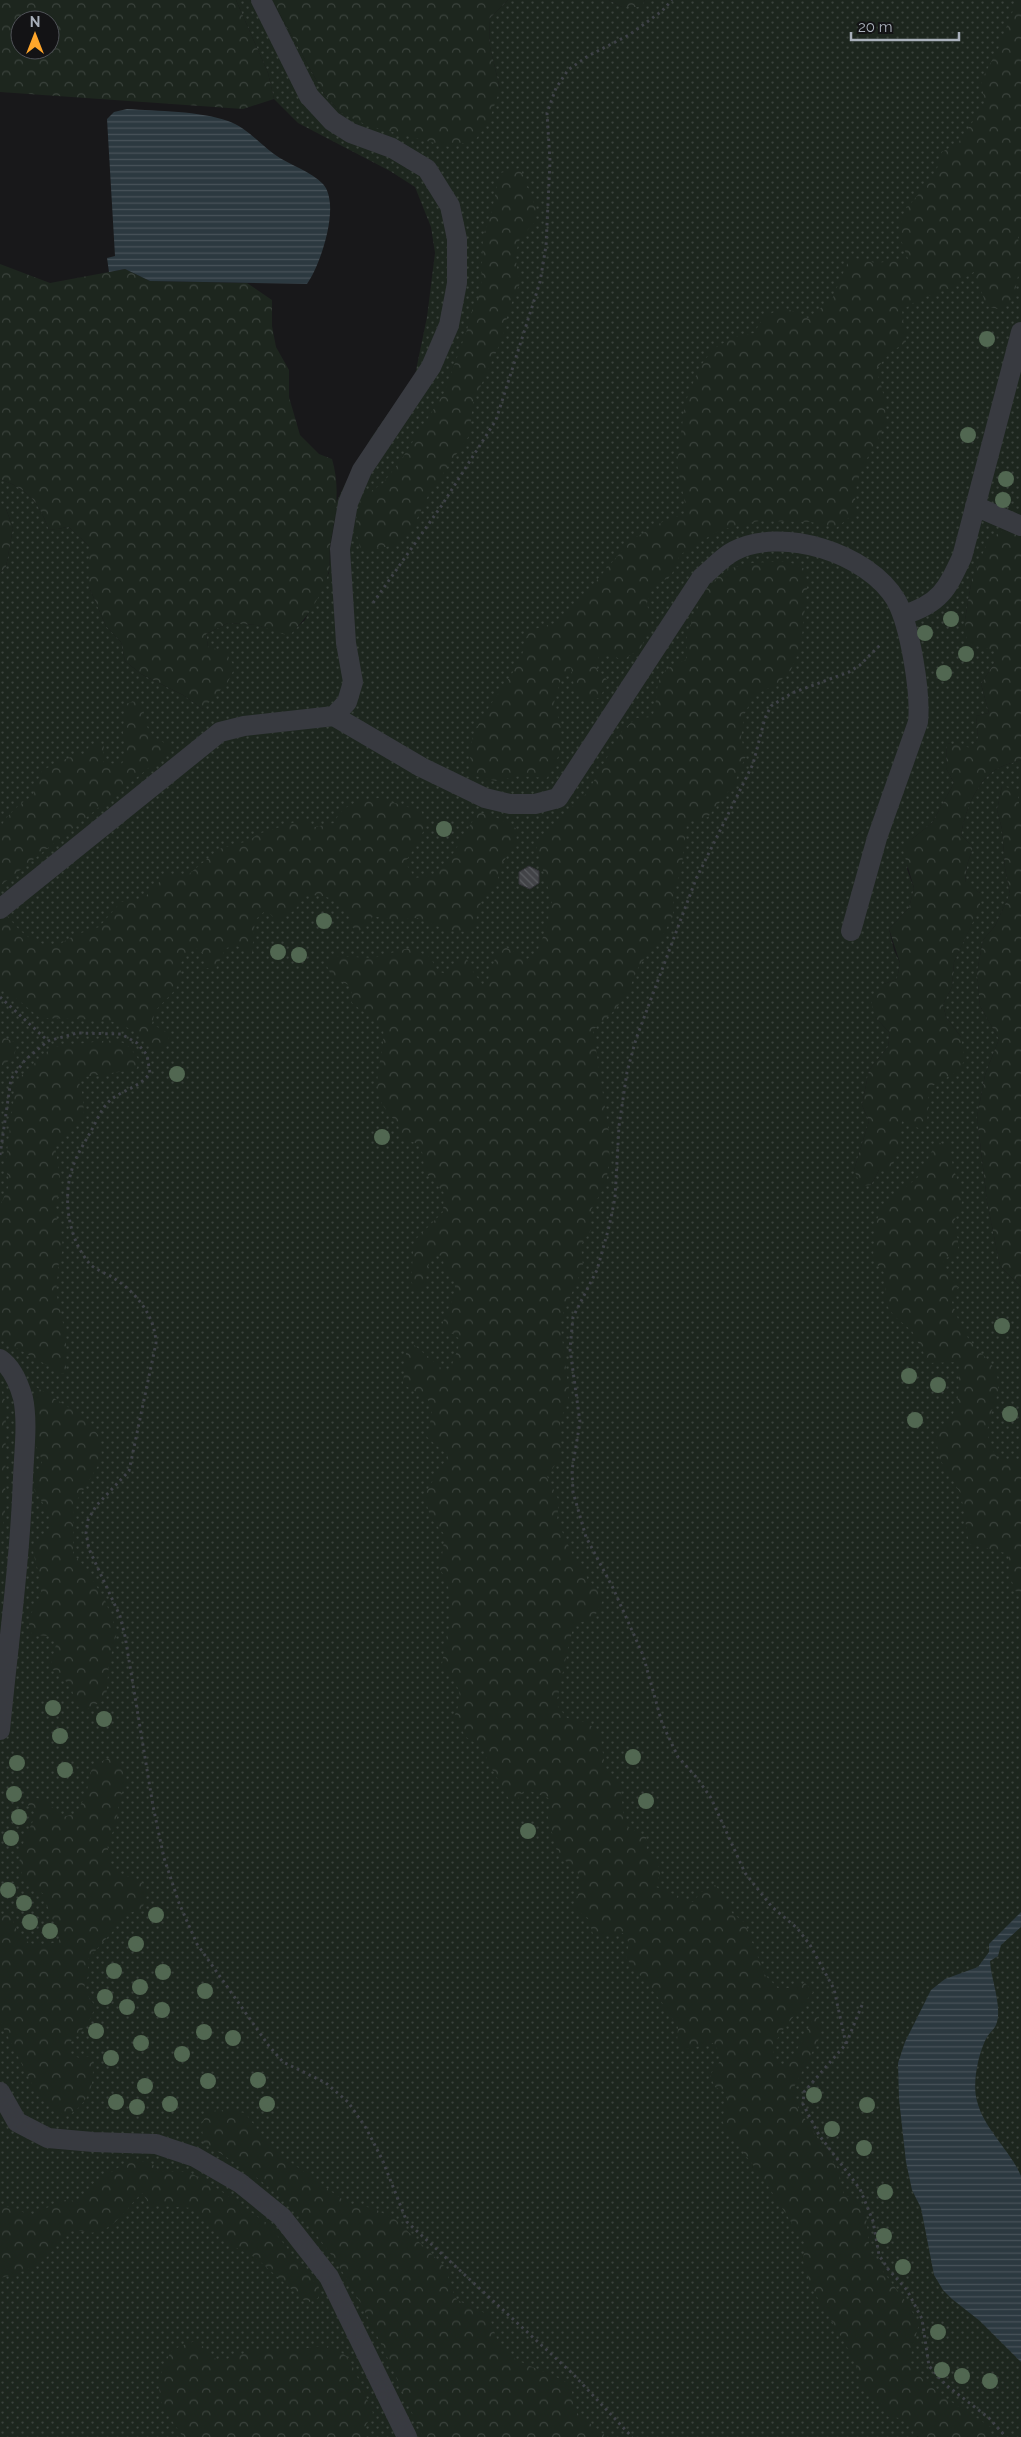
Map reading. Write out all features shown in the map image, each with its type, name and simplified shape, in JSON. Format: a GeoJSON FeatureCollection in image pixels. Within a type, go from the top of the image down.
{"type":"FeatureCollection","features":[{"type":"Feature","properties":{"kind":"lane"},"geometry":{"type":"LineString","coordinates":[[261,0],[309,96],[332,121],[351,133],[392,148],[427,169],[450,206],[457,239],[457,283],[450,325],[431,367],[362,470],[348,503],[340,549],[346,643],[353,682],[347,702],[334,716]]}},
{"type":"Feature","properties":{"kind":"lane"},"geometry":{"type":"LineString","coordinates":[[904,615],[922,609],[947,589],[962,557],[1021,332]]}},
{"type":"Feature","properties":{"kind":"lane"},"geometry":{"type":"LineString","coordinates":[[975,506],[1021,526]]}},
{"type":"Feature","properties":{"kind":"lane"},"geometry":{"type":"LineString","coordinates":[[0,909],[220,732],[244,726],[334,716],[421,766],[485,798],[510,804],[535,804],[558,798],[702,578],[734,551],[763,542],[810,544],[848,558],[877,579],[895,598],[904,615],[920,702],[918,722],[877,838],[851,931]]}},
{"type":"Feature","properties":{"kind":"lane"},"geometry":{"type":"LineString","coordinates":[[0,1360],[5,1362],[16,1380],[23,1399],[24,1436],[22,1512],[0,1730]]}},
{"type":"Feature","properties":{"kind":"lane"},"geometry":{"type":"LineString","coordinates":[[0,2092],[17,2122],[48,2138],[156,2144],[195,2158],[240,2183],[282,2217],[329,2277],[407,2437]]}},
{"type":"Feature","properties":{"kind":"path"},"geometry":{"type":"LineString","coordinates":[[372,604],[478,452],[496,420],[540,282],[546,246],[550,161],[547,113],[556,88],[568,70],[588,56],[629,35],[662,11],[672,0]]}},
{"type":"Feature","properties":{"kind":"path"},"geometry":{"type":"LineString","coordinates":[[846,2044],[834,1989],[810,1945],[797,1928],[772,1907],[757,1891],[745,1873],[711,1798],[697,1778],[678,1757],[662,1723],[642,1655],[613,1588],[586,1537],[573,1492],[572,1470],[580,1422],[570,1349],[573,1317],[597,1270],[609,1227],[615,1198],[620,1126],[627,1072],[636,1039],[696,879],[753,764],[765,718],[771,706],[792,693],[849,672],[860,665],[877,649],[904,615]]}},
{"type":"Feature","properties":{"kind":"path"},"geometry":{"type":"LineString","coordinates":[[0,997],[48,1040]]}},
{"type":"Feature","properties":{"kind":"path"},"geometry":{"type":"LineString","coordinates":[[0,1155],[11,1079],[25,1060],[48,1040],[78,1033],[121,1034],[137,1043],[147,1055],[150,1073],[143,1082],[114,1096],[104,1106],[73,1165],[67,1200],[78,1246],[90,1265],[113,1278],[132,1293],[149,1314],[156,1330],[156,1343],[129,1471],[96,1506],[88,1520],[86,1534],[89,1549],[120,1616],[125,1636],[153,1806],[164,1858],[179,1903],[197,1944],[269,2046],[283,2062],[326,2083],[348,2102],[366,2128],[382,2159],[400,2210],[407,2222],[573,2374],[632,2437]]}},
{"type":"Feature","properties":{"kind":"path"},"geometry":{"type":"LineString","coordinates":[[862,2005],[846,2044],[804,2092],[803,2104],[820,2135],[860,2188],[872,2222],[879,2255],[888,2269],[907,2290],[922,2319],[928,2366],[946,2385],[990,2418],[1006,2437]]}},
{"type":"Feature","properties":{"kind":"green space"},"geometry":{"type":"Polygon","coordinates":[[[0,0],[236,0],[268,73],[274,99],[243,109],[0,92],[0,0]]]}},
{"type":"Feature","properties":{"kind":"green space"},"geometry":{"type":"Polygon","coordinates":[[[236,0],[272,0],[324,94],[341,113],[500,89],[490,47],[489,19],[508,0],[609,0],[622,7],[640,7],[645,0],[1021,0],[1021,536],[1004,530],[972,578],[965,620],[995,650],[995,662],[981,684],[989,713],[976,716],[978,738],[972,749],[947,743],[946,768],[954,783],[932,823],[912,839],[907,869],[914,888],[909,908],[889,929],[894,950],[900,963],[897,979],[884,984],[875,1017],[890,1033],[888,1047],[869,1070],[862,1105],[869,1121],[854,1170],[871,1185],[879,1170],[899,1152],[899,1131],[903,1119],[925,1098],[929,1088],[961,1037],[946,1017],[943,1004],[952,987],[954,962],[980,906],[980,893],[965,883],[967,865],[973,847],[961,835],[968,808],[982,783],[998,768],[1021,760],[1021,817],[1002,786],[997,810],[1002,829],[1005,868],[1010,894],[995,926],[983,940],[977,972],[980,1006],[999,1039],[985,1075],[977,1117],[987,1201],[1000,1266],[1021,1287],[1021,2437],[0,2437],[0,573],[6,567],[13,528],[6,509],[0,509],[0,479],[25,492],[31,498],[41,511],[49,530],[69,527],[89,546],[89,587],[106,626],[121,642],[125,661],[141,674],[183,695],[203,709],[208,647],[206,634],[228,623],[257,625],[289,635],[305,620],[329,573],[336,503],[371,438],[415,375],[427,317],[435,253],[431,227],[415,187],[390,171],[298,123],[274,99],[268,73],[236,0]]]}},
{"type":"Feature","properties":{"kind":"green space"},"geometry":{"type":"Polygon","coordinates":[[[272,0],[508,0],[489,19],[490,47],[500,89],[488,124],[475,140],[450,147],[369,126],[341,113],[324,94],[272,0]]]}},
{"type":"Feature","properties":{"kind":"green space"},"geometry":{"type":"Polygon","coordinates":[[[609,0],[645,0],[641,7],[622,7],[609,0]]]}},
{"type":"Feature","properties":{"kind":"green space"},"geometry":{"type":"Polygon","coordinates":[[[1017,0],[1021,0],[1021,232],[1018,237],[1021,261],[1014,296],[1002,310],[986,306],[975,271],[952,287],[920,299],[902,310],[906,342],[891,352],[876,369],[884,399],[884,425],[859,476],[855,513],[836,528],[811,522],[759,521],[720,530],[680,555],[671,576],[653,587],[647,603],[651,624],[641,648],[622,661],[610,653],[599,655],[597,669],[609,682],[599,698],[585,701],[574,686],[571,667],[560,682],[554,703],[561,727],[560,753],[547,778],[519,776],[496,781],[471,775],[470,748],[476,729],[519,661],[525,647],[528,631],[562,621],[631,540],[664,521],[687,513],[677,464],[685,403],[699,368],[713,349],[734,337],[754,333],[763,318],[783,307],[808,318],[832,299],[850,257],[876,263],[908,259],[898,232],[905,210],[935,175],[942,152],[958,143],[985,104],[981,81],[999,47],[1017,0]]]}},
{"type":"Feature","properties":{"kind":"green space"},"geometry":{"type":"Polygon","coordinates":[[[520,168],[536,208],[534,223],[520,238],[515,256],[520,283],[508,312],[503,337],[473,403],[469,436],[429,494],[411,531],[391,546],[361,551],[355,527],[360,499],[383,483],[401,460],[444,393],[481,290],[483,236],[491,214],[500,173],[520,168]]]}},
{"type":"Feature","properties":{"kind":"green space"},"geometry":{"type":"Polygon","coordinates":[[[0,264],[50,283],[125,269],[150,281],[247,283],[272,300],[272,326],[276,347],[289,370],[289,397],[300,435],[319,454],[332,459],[335,470],[337,492],[329,571],[312,608],[289,636],[257,625],[228,623],[206,634],[208,647],[224,651],[235,667],[228,682],[203,709],[183,695],[141,674],[125,661],[121,642],[106,626],[89,587],[89,546],[69,527],[49,530],[41,511],[31,498],[25,492],[0,479],[0,264]]]}},
{"type":"Feature","properties":{"kind":"green space"},"geometry":{"type":"Polygon","coordinates":[[[0,509],[6,509],[13,528],[6,567],[0,573],[0,509]]]}},
{"type":"Feature","properties":{"kind":"green space"},"geometry":{"type":"Polygon","coordinates":[[[1004,530],[1021,536],[1021,760],[998,768],[982,783],[968,808],[961,835],[973,847],[967,865],[965,882],[980,893],[980,907],[954,962],[952,987],[943,1004],[946,1017],[961,1037],[965,1060],[958,1071],[929,1088],[927,1123],[923,1130],[902,1121],[899,1136],[899,1152],[889,1169],[879,1170],[871,1185],[861,1186],[854,1170],[869,1121],[862,1105],[869,1070],[888,1047],[890,1033],[875,1017],[871,1000],[884,984],[897,979],[900,963],[889,929],[909,908],[914,888],[903,850],[912,839],[932,823],[954,783],[946,768],[947,743],[972,748],[978,738],[976,716],[989,713],[981,684],[995,662],[995,651],[967,643],[965,620],[972,578],[989,539],[1004,530]]]}},
{"type":"Feature","properties":{"kind":"green space"},"geometry":{"type":"Polygon","coordinates":[[[787,561],[805,569],[807,588],[801,646],[791,670],[776,685],[754,695],[745,713],[741,737],[746,756],[734,784],[708,817],[687,822],[681,873],[674,886],[673,916],[664,933],[639,966],[627,994],[614,1011],[593,1030],[610,1139],[609,1160],[606,1184],[591,1210],[591,1230],[581,1245],[583,1267],[560,1321],[569,1394],[566,1408],[560,1419],[561,1457],[547,1476],[559,1501],[557,1520],[575,1560],[585,1566],[587,1579],[597,1588],[603,1600],[593,1620],[575,1623],[556,1704],[567,1718],[585,1722],[600,1732],[605,1768],[620,1785],[625,1825],[646,1837],[647,1852],[661,1870],[656,1887],[693,1902],[701,1892],[715,1885],[726,1899],[732,1913],[745,1923],[765,1975],[778,1988],[790,1988],[805,1983],[813,1992],[782,2031],[772,2048],[779,2066],[790,2063],[816,2013],[823,2026],[818,2041],[793,2089],[799,2110],[838,2169],[844,2195],[858,2200],[866,2216],[870,2254],[909,2306],[919,2324],[909,2362],[917,2373],[936,2391],[991,2427],[991,2437],[913,2437],[914,2428],[900,2418],[888,2417],[881,2403],[861,2387],[857,2368],[846,2345],[811,2287],[803,2261],[805,2244],[763,2178],[727,2131],[722,2120],[728,2094],[715,2087],[710,2075],[723,2057],[713,2043],[687,2049],[677,2043],[678,2027],[661,2001],[626,1958],[629,1943],[623,1933],[593,1934],[588,1918],[575,1909],[581,1880],[576,1869],[558,1855],[548,1818],[551,1799],[525,1789],[517,1800],[510,1801],[487,1760],[484,1749],[466,1737],[454,1717],[458,1708],[460,1694],[442,1664],[446,1638],[451,1625],[448,1583],[440,1569],[445,1535],[431,1519],[424,1495],[448,1456],[427,1437],[432,1414],[430,1403],[427,1399],[403,1384],[406,1353],[413,1344],[441,1368],[450,1370],[461,1340],[442,1326],[455,1289],[451,1275],[444,1268],[443,1256],[431,1254],[424,1286],[417,1294],[411,1281],[414,1241],[443,1212],[444,1193],[425,1172],[421,1145],[404,1139],[396,1122],[380,1100],[378,1071],[383,1044],[383,1027],[352,1003],[351,986],[332,977],[327,966],[335,956],[373,958],[409,948],[430,957],[438,971],[448,975],[465,955],[472,970],[485,988],[496,956],[506,947],[527,959],[536,954],[545,932],[552,902],[535,842],[587,793],[622,731],[636,718],[652,717],[657,687],[661,676],[670,667],[687,659],[687,633],[707,587],[728,569],[751,563],[787,561]]]}},
{"type":"Feature","properties":{"kind":"green space"},"geometry":{"type":"Polygon","coordinates":[[[136,701],[142,705],[147,727],[155,737],[175,747],[0,886],[0,828],[6,818],[19,805],[32,796],[42,770],[67,758],[83,755],[91,744],[104,744],[103,762],[121,765],[127,755],[123,733],[125,704],[136,701]]]}},
{"type":"Feature","properties":{"kind":"green space"},"geometry":{"type":"Polygon","coordinates":[[[1002,786],[1017,790],[1021,817],[1021,1287],[1000,1266],[987,1201],[977,1117],[985,1075],[999,1039],[980,1006],[977,972],[983,940],[995,926],[1010,894],[1005,868],[1002,829],[997,810],[1002,786]]]}},
{"type":"Feature","properties":{"kind":"green space"},"geometry":{"type":"Polygon","coordinates":[[[379,798],[421,811],[427,823],[418,843],[405,862],[415,878],[434,875],[454,852],[478,812],[500,819],[517,829],[516,841],[498,871],[498,881],[481,902],[474,926],[466,932],[444,929],[418,918],[393,920],[373,916],[369,923],[358,932],[352,927],[350,919],[342,906],[329,898],[314,895],[305,896],[293,911],[285,917],[276,920],[266,910],[255,920],[252,954],[237,946],[226,948],[216,968],[205,968],[203,953],[193,946],[181,963],[181,974],[176,989],[155,1011],[152,1024],[170,1034],[166,1048],[157,1050],[133,1030],[108,1020],[40,1018],[0,985],[0,922],[7,916],[28,937],[55,947],[75,935],[99,927],[121,902],[143,899],[166,875],[189,874],[219,849],[248,841],[258,834],[305,819],[315,827],[334,823],[342,811],[352,804],[379,798]]]}},
{"type":"Feature","properties":{"kind":"green space"},"geometry":{"type":"Polygon","coordinates":[[[0,1036],[17,1043],[14,1057],[0,1067],[0,1036]]]}},
{"type":"Feature","properties":{"kind":"green space"},"geometry":{"type":"Polygon","coordinates":[[[102,1041],[124,1043],[139,1060],[137,1068],[78,1079],[83,1096],[84,1116],[55,1146],[61,1184],[54,1211],[61,1230],[63,1249],[59,1261],[56,1292],[66,1336],[66,1370],[63,1374],[0,1339],[0,1206],[10,1183],[5,1167],[15,1089],[21,1076],[52,1047],[102,1041]]]}},
{"type":"Feature","properties":{"kind":"green space"},"geometry":{"type":"Polygon","coordinates":[[[937,1142],[949,1146],[962,1194],[960,1210],[952,1225],[958,1239],[958,1254],[943,1259],[947,1273],[958,1287],[952,1302],[965,1334],[989,1362],[997,1376],[997,1396],[988,1425],[991,1447],[999,1460],[1018,1460],[1021,1458],[1021,1592],[1015,1591],[1009,1572],[1009,1554],[969,1544],[961,1494],[939,1458],[936,1437],[950,1419],[957,1402],[959,1362],[929,1363],[912,1331],[894,1316],[886,1304],[885,1274],[873,1260],[875,1224],[883,1206],[918,1177],[937,1142]]]}},
{"type":"Feature","properties":{"kind":"green space"},"geometry":{"type":"Polygon","coordinates":[[[36,1387],[81,1415],[100,1437],[102,1459],[74,1505],[73,1554],[84,1566],[105,1600],[117,1632],[109,1663],[106,1699],[84,1711],[76,1705],[71,1686],[50,1667],[57,1641],[48,1636],[32,1635],[29,1620],[39,1601],[41,1588],[33,1550],[51,1529],[49,1513],[34,1489],[34,1478],[42,1468],[42,1460],[36,1446],[36,1387]]]}},
{"type":"Feature","properties":{"kind":"green space"},"geometry":{"type":"Polygon","coordinates":[[[0,1388],[6,1403],[5,1518],[0,1533],[0,1388]]]}},
{"type":"Feature","properties":{"kind":"green space"},"geometry":{"type":"Polygon","coordinates":[[[110,1758],[126,1769],[125,1785],[119,1801],[116,1826],[107,1843],[111,1867],[119,1873],[142,1882],[148,1892],[142,1909],[123,1915],[114,1930],[88,1959],[88,1976],[83,1990],[93,2003],[94,2008],[86,2025],[69,2043],[71,2054],[79,2058],[92,2056],[92,2083],[87,2097],[82,2104],[68,2116],[54,2111],[38,2096],[0,2021],[0,1920],[8,1909],[23,1939],[38,1945],[59,1941],[60,1936],[45,1902],[44,1894],[24,1878],[20,1869],[20,1859],[25,1837],[36,1815],[28,1805],[31,1796],[45,1801],[63,1817],[77,1813],[86,1794],[90,1773],[94,1766],[110,1758]]]}},
{"type":"Feature","properties":{"kind":"green space"},"geometry":{"type":"Polygon","coordinates":[[[228,2110],[245,2113],[274,2150],[349,2204],[373,2208],[396,2220],[446,2268],[450,2285],[457,2300],[489,2315],[496,2336],[504,2351],[521,2362],[570,2384],[577,2413],[607,2437],[423,2437],[366,2314],[332,2256],[312,2229],[269,2187],[248,2171],[203,2143],[202,2122],[210,2111],[228,2110]]]}},
{"type":"Feature","properties":{"kind":"green space"},"geometry":{"type":"Polygon","coordinates":[[[132,2159],[151,2163],[160,2171],[189,2172],[215,2187],[268,2224],[318,2287],[318,2298],[307,2303],[256,2258],[223,2241],[192,2208],[150,2205],[142,2193],[122,2216],[110,2226],[92,2233],[70,2232],[63,2237],[41,2262],[24,2271],[0,2278],[0,2206],[3,2205],[31,2215],[64,2200],[77,2201],[94,2183],[132,2159]]]}},
{"type":"Feature","properties":{"kind":"green space"},"geometry":{"type":"Polygon","coordinates":[[[195,2341],[205,2348],[211,2358],[224,2360],[257,2349],[282,2351],[325,2346],[335,2348],[349,2358],[373,2413],[365,2427],[365,2437],[183,2437],[162,2406],[158,2381],[170,2353],[175,2348],[195,2341]]]}},
{"type":"Feature","properties":{"kind":"shaded area"},"geometry":{"type":"Polygon","coordinates":[[[127,109],[192,113],[228,121],[247,131],[286,162],[318,179],[328,193],[330,219],[323,249],[307,284],[150,281],[125,269],[109,272],[107,258],[115,256],[107,119],[114,112],[127,109]]]}},
{"type":"Feature","properties":{"kind":"shaded area"},"geometry":{"type":"Polygon","coordinates":[[[1021,1912],[1021,1927],[1001,1945],[998,1956],[990,1961],[998,2018],[981,2051],[975,2086],[977,2101],[985,2121],[1021,2176],[1021,2362],[980,2321],[943,2290],[934,2275],[921,2208],[912,2190],[906,2162],[899,2099],[898,2063],[905,2042],[931,1990],[945,1979],[978,1967],[989,1952],[989,1944],[1021,1912]]]}},
{"type":"Feature","properties":{"kind":"building"},"geometry":{"type":"Polygon","coordinates":[[[529,866],[539,871],[539,883],[530,889],[519,884],[519,872],[529,866]]]}}]}
